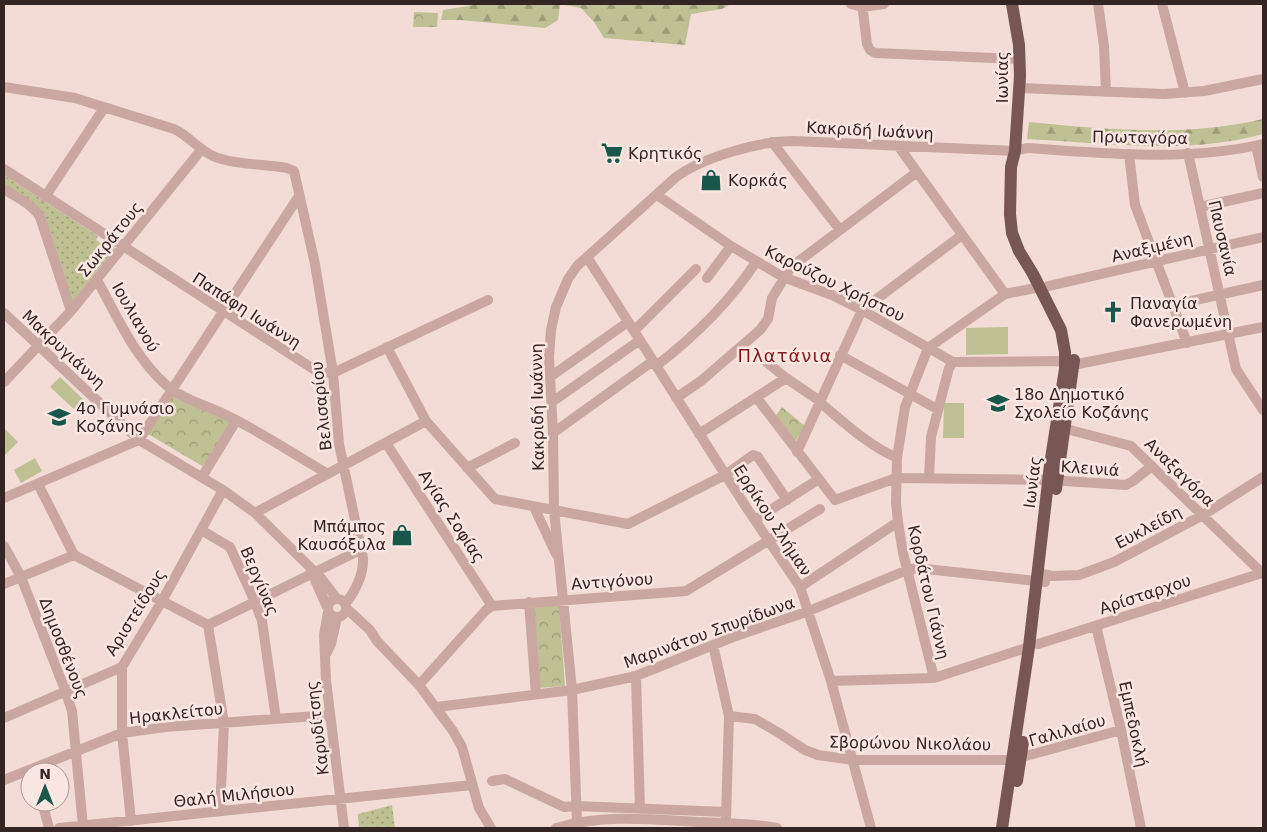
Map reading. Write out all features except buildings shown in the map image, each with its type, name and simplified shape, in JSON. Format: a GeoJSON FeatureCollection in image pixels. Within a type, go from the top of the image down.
{"type":"FeatureCollection","features":[{"type":"Feature","properties":{"kind":"main road","name":"Ιωνίας"},"geometry":{"type":"LineString","coordinates":[[1002,828],[1016,760],[1034,646],[1053,480],[1070,362],[1069,330],[1044,286],[1019,231],[1018,166],[1015,151],[1020,92],[1020,59],[1012,4]]}},
{"type":"Feature","properties":{"kind":"main road","name":"Ιωνίας"},"geometry":{"type":"LineString","coordinates":[[1011,828],[1016,760]]}},
{"type":"Feature","properties":{"kind":"street"},"geometry":{"type":"LineString","coordinates":[[851,4],[884,4]]}},
{"type":"Feature","properties":{"kind":"street"},"geometry":{"type":"LineString","coordinates":[[1098,4],[1104,46],[1106,92]]}},
{"type":"Feature","properties":{"kind":"street"},"geometry":{"type":"LineString","coordinates":[[1162,4],[1185,93]]}},
{"type":"Feature","properties":{"kind":"street"},"geometry":{"type":"LineString","coordinates":[[862,5],[866,44],[875,53],[1020,59]]}},
{"type":"Feature","properties":{"kind":"street"},"geometry":{"type":"LineString","coordinates":[[1020,92],[1185,93],[1263,79]]}},
{"type":"Feature","properties":{"kind":"street"},"geometry":{"type":"LineString","coordinates":[[4,87],[75,98],[174,129],[187,135],[201,150]]}},
{"type":"Feature","properties":{"kind":"street"},"geometry":{"type":"LineString","coordinates":[[46,197],[104,108]]}},
{"type":"Feature","properties":{"kind":"street","name":"Κακριδή Ιωάννη"},"geometry":{"type":"LineString","coordinates":[[577,822],[572,690],[554,510],[550,377],[551,330],[556,306],[568,279],[577,266],[656,194],[689,168],[726,154],[772,142],[794,141],[1015,151]]}},
{"type":"Feature","properties":{"kind":"street"},"geometry":{"type":"LineString","coordinates":[[772,142],[840,230]]}},
{"type":"Feature","properties":{"kind":"street"},"geometry":{"type":"LineString","coordinates":[[1260,145],[1263,177]]}},
{"type":"Feature","properties":{"kind":"street","name":"Πρωταγόρα"},"geometry":{"type":"LineString","coordinates":[[1015,151],[1026,148],[1129,154],[1188,153],[1224,151],[1260,145]]}},
{"type":"Feature","properties":{"kind":"street"},"geometry":{"type":"LineString","coordinates":[[899,147],[1005,294]]}},
{"type":"Feature","properties":{"kind":"street","name":"Βελισαρίου"},"geometry":{"type":"LineString","coordinates":[[201,150],[215,157],[232,161],[264,164],[294,171],[315,264],[333,373],[336,426],[364,566],[359,580],[337,609]]}},
{"type":"Feature","properties":{"kind":"street","name":"Σωκράτους"},"geometry":{"type":"LineString","coordinates":[[4,382],[71,311],[201,150]]}},
{"type":"Feature","properties":{"kind":"street","name":"Παυσανία"},"geometry":{"type":"LineString","coordinates":[[1188,153],[1236,369],[1263,410]]}},
{"type":"Feature","properties":{"kind":"street"},"geometry":{"type":"LineString","coordinates":[[1129,154],[1135,205],[1187,343]]}},
{"type":"Feature","properties":{"kind":"street","name":"Παπάφη Ιωάννη"},"geometry":{"type":"LineString","coordinates":[[4,170],[312,369],[325,374],[333,373]]}},
{"type":"Feature","properties":{"kind":"street"},"geometry":{"type":"LineString","coordinates":[[676,398],[701,382],[760,330],[768,319],[772,298],[790,267],[917,172]]}},
{"type":"Feature","properties":{"kind":"street"},"geometry":{"type":"LineString","coordinates":[[4,189],[28,204],[40,217],[71,311]]}},
{"type":"Feature","properties":{"kind":"street"},"geometry":{"type":"LineString","coordinates":[[1200,207],[1263,193]]}},
{"type":"Feature","properties":{"kind":"street","name":"Καρούζου Χρήστου"},"geometry":{"type":"LineString","coordinates":[[656,194],[756,262],[783,277],[832,295],[862,310],[953,362]]}},
{"type":"Feature","properties":{"kind":"street"},"geometry":{"type":"LineString","coordinates":[[4,498],[139,440],[299,196]]}},
{"type":"Feature","properties":{"kind":"street"},"geometry":{"type":"LineString","coordinates":[[797,452],[862,310],[962,234]]}},
{"type":"Feature","properties":{"kind":"street","name":"Αναξιμένη"},"geometry":{"type":"LineString","coordinates":[[1044,286],[1263,237]]}},
{"type":"Feature","properties":{"kind":"street"},"geometry":{"type":"LineString","coordinates":[[706,278],[731,246]]}},
{"type":"Feature","properties":{"kind":"street","name":"Ερρίκου Σλήμαν"},"geometry":{"type":"LineString","coordinates":[[587,257],[725,475],[800,587],[831,681],[871,828]]}},
{"type":"Feature","properties":{"kind":"street"},"geometry":{"type":"LineString","coordinates":[[553,433],[654,363],[714,316],[756,262]]}},
{"type":"Feature","properties":{"kind":"street"},"geometry":{"type":"LineString","coordinates":[[552,402],[634,331],[696,269]]}},
{"type":"Feature","properties":{"kind":"street","name":"Ιουλιανού"},"geometry":{"type":"LineString","coordinates":[[97,280],[139,355],[172,390],[236,420],[328,474]]}},
{"type":"Feature","properties":{"kind":"street"},"geometry":{"type":"LineString","coordinates":[[1173,305],[1263,285]]}},
{"type":"Feature","properties":{"kind":"street"},"geometry":{"type":"LineString","coordinates":[[928,348],[1005,294],[1044,286]]}},
{"type":"Feature","properties":{"kind":"street"},"geometry":{"type":"LineString","coordinates":[[333,373],[488,300]]}},
{"type":"Feature","properties":{"kind":"street","name":"Μακρυγιάννη"},"geometry":{"type":"LineString","coordinates":[[4,313],[139,440],[223,490],[254,514],[321,578],[337,609],[377,641],[419,685],[460,742],[479,808],[491,828]]}},
{"type":"Feature","properties":{"kind":"street"},"geometry":{"type":"LineString","coordinates":[[929,478],[931,437],[949,368],[953,362],[1086,363],[1263,327]]}},
{"type":"Feature","properties":{"kind":"street"},"geometry":{"type":"LineString","coordinates":[[550,377],[634,331]]}},
{"type":"Feature","properties":{"kind":"street"},"geometry":{"type":"LineString","coordinates":[[387,347],[426,421],[495,499],[628,524],[725,475],[753,455],[756,455],[787,500]]}},
{"type":"Feature","properties":{"kind":"street","name":"Κορδάτου Γιάννη"},"geometry":{"type":"LineString","coordinates":[[928,348],[909,394],[902,421],[896,478],[898,522],[907,570],[934,678]]}},
{"type":"Feature","properties":{"kind":"street"},"geometry":{"type":"LineString","coordinates":[[840,355],[937,409]]}},
{"type":"Feature","properties":{"kind":"street"},"geometry":{"type":"LineString","coordinates":[[763,359],[786,378],[820,400],[823,405],[864,440],[878,450],[897,458]]}},
{"type":"Feature","properties":{"kind":"street"},"geometry":{"type":"LineString","coordinates":[[699,434],[786,378]]}},
{"type":"Feature","properties":{"kind":"street"},"geometry":{"type":"LineString","coordinates":[[756,397],[835,500],[896,478],[1053,480]]}},
{"type":"Feature","properties":{"kind":"street"},"geometry":{"type":"LineString","coordinates":[[202,477],[236,420]]}},
{"type":"Feature","properties":{"kind":"street"},"geometry":{"type":"LineString","coordinates":[[254,514],[426,421]]}},
{"type":"Feature","properties":{"kind":"street","name":"Αναξαγόρα"},"geometry":{"type":"LineString","coordinates":[[1060,427],[1131,446],[1262,574]]}},
{"type":"Feature","properties":{"kind":"street","name":"Αγίας Σοφίας"},"geometry":{"type":"LineString","coordinates":[[386,443],[492,606]]}},
{"type":"Feature","properties":{"kind":"street"},"geometry":{"type":"LineString","coordinates":[[467,468],[515,443]]}},
{"type":"Feature","properties":{"kind":"street","name":"Κλεινιά"},"geometry":{"type":"LineString","coordinates":[[1053,480],[1126,485],[1133,482],[1152,466]]}},
{"type":"Feature","properties":{"kind":"street","name":"Ευκλείδη"},"geometry":{"type":"LineString","coordinates":[[1041,578],[1079,575],[1133,553],[1203,516],[1263,477]]}},
{"type":"Feature","properties":{"kind":"street"},"geometry":{"type":"LineString","coordinates":[[755,520],[818,479]]}},
{"type":"Feature","properties":{"kind":"street"},"geometry":{"type":"LineString","coordinates":[[38,484],[74,555],[208,626]]}},
{"type":"Feature","properties":{"kind":"street","name":"Αριστείδους"},"geometry":{"type":"LineString","coordinates":[[4,718],[122,667],[162,601],[223,490]]}},
{"type":"Feature","properties":{"kind":"street"},"geometry":{"type":"LineString","coordinates":[[534,507],[560,563]]}},
{"type":"Feature","properties":{"kind":"street","name":"Αντιγόνου"},"geometry":{"type":"LineString","coordinates":[[492,606],[686,591],[820,509]]}},
{"type":"Feature","properties":{"kind":"street"},"geometry":{"type":"LineString","coordinates":[[800,587],[898,522]]}},
{"type":"Feature","properties":{"kind":"street","name":"Βεργίνας"},"geometry":{"type":"LineString","coordinates":[[201,530],[230,547],[255,602],[262,621],[276,719]]}},
{"type":"Feature","properties":{"kind":"street","name":"Δημοσθένους"},"geometry":{"type":"LineString","coordinates":[[4,546],[21,577],[66,690],[72,711],[83,826]]}},
{"type":"Feature","properties":{"kind":"street"},"geometry":{"type":"LineString","coordinates":[[208,626],[362,549]]}},
{"type":"Feature","properties":{"kind":"street"},"geometry":{"type":"LineString","coordinates":[[4,584],[74,555]]}},
{"type":"Feature","properties":{"kind":"street","name":"Μαρινάτου Σπυρίδωνα"},"geometry":{"type":"LineString","coordinates":[[436,707],[572,690],[608,684],[636,676],[733,637],[808,611],[907,570],[917,568],[1041,578]]}},
{"type":"Feature","properties":{"kind":"street","name":"Αρίσταρχου"},"geometry":{"type":"LineString","coordinates":[[831,681],[934,678],[1262,574]]}},
{"type":"Feature","properties":{"kind":"street"},"geometry":{"type":"LineString","coordinates":[[529,602],[536,694]]}},
{"type":"Feature","properties":{"kind":"street"},"geometry":{"type":"LineString","coordinates":[[419,685],[486,610],[492,606]]}},
{"type":"Feature","properties":{"kind":"street","name":"Καρυδίτσης"},"geometry":{"type":"LineString","coordinates":[[337,609],[331,644],[326,655],[326,680],[344,828]]}},
{"type":"Feature","properties":{"kind":"street"},"geometry":{"type":"LineString","coordinates":[[208,626],[224,723],[220,811]]}},
{"type":"Feature","properties":{"kind":"street","name":"Εμπεδοκλή"},"geometry":{"type":"LineString","coordinates":[[1096,626],[1121,730],[1141,828]]}},
{"type":"Feature","properties":{"kind":"street"},"geometry":{"type":"LineString","coordinates":[[713,646],[729,716],[726,823]]}},
{"type":"Feature","properties":{"kind":"street"},"geometry":{"type":"LineString","coordinates":[[122,667],[122,733],[131,821]]}},
{"type":"Feature","properties":{"kind":"street"},"geometry":{"type":"LineString","coordinates":[[636,676],[640,809]]}},
{"type":"Feature","properties":{"kind":"street","name":"Ηρακλείτου"},"geometry":{"type":"LineString","coordinates":[[53,762],[122,733],[166,727],[330,715]]}},
{"type":"Feature","properties":{"kind":"street","name":"Σβορώνου Νικολάου"},"geometry":{"type":"LineString","coordinates":[[729,716],[748,717],[755,720],[805,750],[818,755],[853,760],[1016,760]]}},
{"type":"Feature","properties":{"kind":"street","name":"Γαλιλαίου"},"geometry":{"type":"LineString","coordinates":[[1016,760],[1121,730]]}},
{"type":"Feature","properties":{"kind":"street","name":"Ηρακλείτου"},"geometry":{"type":"LineString","coordinates":[[4,780],[20,775]]}},
{"type":"Feature","properties":{"kind":"street"},"geometry":{"type":"LineString","coordinates":[[492,781],[505,779],[564,807],[726,812]]}},
{"type":"Feature","properties":{"kind":"street","name":"Θαλή Μιλήσιου"},"geometry":{"type":"LineString","coordinates":[[58,828],[472,785]]}},
{"type":"Feature","properties":{"kind":"street"},"geometry":{"type":"LineString","coordinates":[[45,812],[49,828]]}},
{"type":"Feature","properties":{"kind":"street"},"geometry":{"type":"LineString","coordinates":[[556,828],[577,822],[605,818],[726,823],[777,828]]}},
{"type":"Feature","properties":{"kind":"green space"},"geometry":{"type":"Polygon","coordinates":[[[480,4],[560,4],[558,20],[545,28],[461,20],[441,20],[443,10],[480,4]]]}},
{"type":"Feature","properties":{"kind":"green space"},"geometry":{"type":"Polygon","coordinates":[[[560,4],[731,4],[722,9],[691,14],[685,45],[604,38],[594,22],[581,8],[560,4]]]}},
{"type":"Feature","properties":{"kind":"green space"},"geometry":{"type":"Polygon","coordinates":[[[414,12],[438,13],[437,27],[413,27],[414,12]]]}},
{"type":"Feature","properties":{"kind":"green space"},"geometry":{"type":"Polygon","coordinates":[[[1263,119],[1263,134],[1205,144],[1146,146],[1027,139],[1029,122],[1117,129],[1176,130],[1234,125],[1263,119]]]}},
{"type":"Feature","properties":{"kind":"green space"},"geometry":{"type":"Polygon","coordinates":[[[4,175],[98,236],[96,240],[109,248],[111,245],[115,248],[72,302],[45,218],[4,185],[4,175]]]}},
{"type":"Feature","properties":{"kind":"green space"},"geometry":{"type":"Polygon","coordinates":[[[1008,327],[1008,354],[966,355],[966,328],[1008,327]]]}},
{"type":"Feature","properties":{"kind":"green space"},"geometry":{"type":"Polygon","coordinates":[[[60,377],[85,401],[76,411],[50,387],[60,377]]]}},
{"type":"Feature","properties":{"kind":"green space"},"geometry":{"type":"Polygon","coordinates":[[[174,395],[231,422],[204,467],[148,434],[174,395]]]}},
{"type":"Feature","properties":{"kind":"green space"},"geometry":{"type":"Polygon","coordinates":[[[944,403],[964,403],[964,438],[943,438],[944,403]]]}},
{"type":"Feature","properties":{"kind":"green space"},"geometry":{"type":"Polygon","coordinates":[[[782,407],[805,426],[795,442],[776,415],[782,407]]]}},
{"type":"Feature","properties":{"kind":"green space"},"geometry":{"type":"Polygon","coordinates":[[[4,428],[18,442],[4,456],[4,428]]]}},
{"type":"Feature","properties":{"kind":"green space"},"geometry":{"type":"Polygon","coordinates":[[[35,458],[42,471],[21,483],[14,470],[35,458]]]}},
{"type":"Feature","properties":{"kind":"green space"},"geometry":{"type":"Polygon","coordinates":[[[559,604],[565,686],[539,688],[533,606],[559,604]]]}},
{"type":"Feature","properties":{"kind":"green space"},"geometry":{"type":"Polygon","coordinates":[[[392,805],[395,828],[359,828],[358,814],[392,805]]]}},
{"type":"Feature","properties":{"kind":"place","name":"Κρητικός"},"geometry":{"type":"Point","coordinates":[612,153]}},
{"type":"Feature","properties":{"kind":"place","name":"Κορκάς"},"geometry":{"type":"Point","coordinates":[711,180]}},
{"type":"Feature","properties":{"kind":"place","name":"Παναγία Φανερωμένη"},"geometry":{"type":"Point","coordinates":[1113,312]}},
{"type":"Feature","properties":{"kind":"place","name":"18ο Δημοτικό Σχολείο Κοζάνης"},"geometry":{"type":"Point","coordinates":[998,403]}},
{"type":"Feature","properties":{"kind":"place","name":"4ο Γυμνάσιο Κοζάνης"},"geometry":{"type":"Point","coordinates":[59,417]}},
{"type":"Feature","properties":{"kind":"place","name":"Μπάμπος Καυσόξυλα"},"geometry":{"type":"Point","coordinates":[402,535]}},
{"type":"Feature","properties":{"kind":"district","name":"Πλατάνια"},"geometry":{"type":"Point","coordinates":[785,356]}}]}
